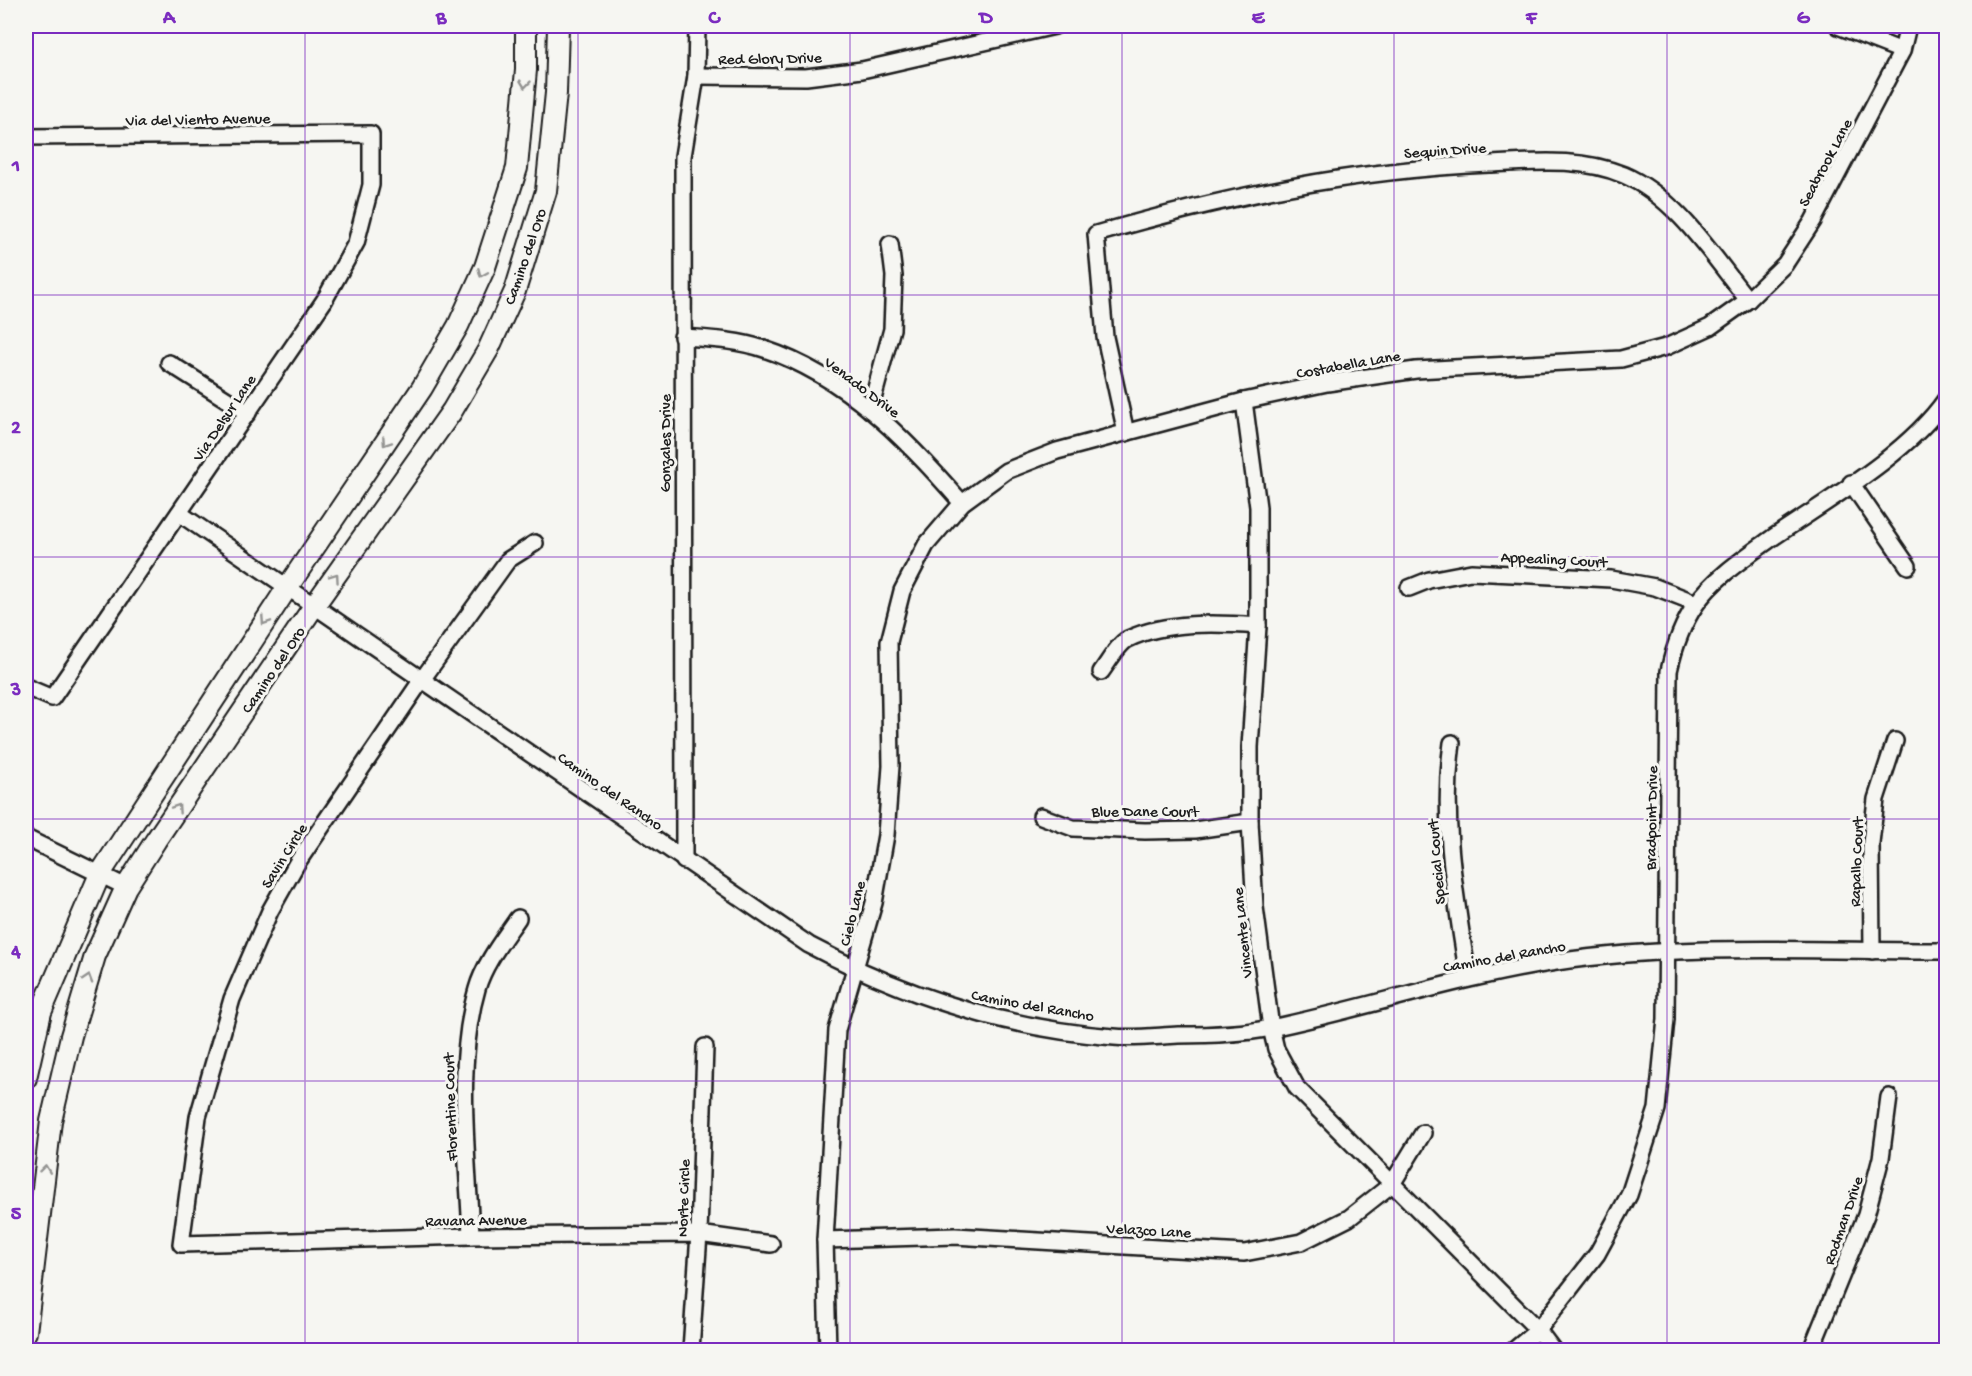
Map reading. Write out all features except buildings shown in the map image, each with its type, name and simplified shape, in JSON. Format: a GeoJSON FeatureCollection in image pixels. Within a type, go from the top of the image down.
{"type":"FeatureCollection","features":[{"type":"Feature","properties":{"kind":"street","name":"Camino del Oro"},"geometry":{"type":"LineString","coordinates":[[26,1078],[41,1012],[100,874],[287,588],[422,388],[458,326],[485,267],[517,168],[526,70],[526,26]]}},
{"type":"Feature","properties":{"kind":"street","name":"Camino del Oro"},"geometry":{"type":"LineString","coordinates":[[26,1332],[51,1121],[71,1036],[95,956],[126,887],[314,606],[452,411],[488,350],[515,291],[546,191],[556,93],[558,26]]}},
{"type":"Feature","properties":{"kind":"street","name":"Gonzales Drive"},"geometry":{"type":"LineString","coordinates":[[684,861],[683,156],[696,76],[697,26]]}},
{"type":"Feature","properties":{"kind":"street","name":"Red Glory Drive"},"geometry":{"type":"LineString","coordinates":[[696,76],[806,77],[862,70],[1055,26]]}},
{"type":"Feature","properties":{"kind":"street"},"geometry":{"type":"LineString","coordinates":[[1838,26],[1902,51]]}},
{"type":"Feature","properties":{"kind":"street","name":"Seabrook Lane"},"geometry":{"type":"LineString","coordinates":[[1748,300],[1785,264],[1813,221],[1902,51],[1908,26]]}},
{"type":"Feature","properties":{"kind":"street","name":"Via del Viento Avenue"},"geometry":{"type":"LineString","coordinates":[[26,137],[371,134]]}},
{"type":"Feature","properties":{"kind":"street","name":"Via Delsur Lane"},"geometry":{"type":"LineString","coordinates":[[26,687],[52,698],[324,301],[356,243],[371,185],[371,134]]}},
{"type":"Feature","properties":{"kind":"street","name":"Sequin Drive"},"geometry":{"type":"LineString","coordinates":[[1126,433],[1105,337],[1096,234],[1197,205],[1324,179],[1427,166],[1557,160],[1592,164],[1614,172],[1655,194],[1680,218],[1748,300]]}},
{"type":"Feature","properties":{"kind":"street"},"geometry":{"type":"LineString","coordinates":[[870,410],[892,328],[894,276],[890,244]]}},
{"type":"Feature","properties":{"kind":"street","name":"Costabella Lane"},"geometry":{"type":"LineString","coordinates":[[962,503],[1006,471],[1057,451],[1244,401],[1327,383],[1416,370],[1620,359],[1666,347],[1710,327],[1748,300]]}},
{"type":"Feature","properties":{"kind":"street","name":"Venado Drive"},"geometry":{"type":"LineString","coordinates":[[682,337],[725,340],[772,352],[798,362],[831,381],[870,410],[919,454],[962,503]]}},
{"type":"Feature","properties":{"kind":"street"},"geometry":{"type":"LineString","coordinates":[[169,363],[248,413]]}},
{"type":"Feature","properties":{"kind":"street","name":"Bradpoint Drive"},"geometry":{"type":"LineString","coordinates":[[1514,1350],[1538,1330],[1597,1254],[1629,1195],[1657,1109],[1666,1019],[1669,671],[1675,647],[1696,603],[1736,563],[1883,461],[1936,414],[1947,399]]}},
{"type":"Feature","properties":{"kind":"street","name":"Vincente Lane"},"geometry":{"type":"LineString","coordinates":[[1244,401],[1258,507],[1258,626],[1250,747],[1250,822],[1255,907],[1270,1028],[1276,1049],[1297,1088],[1538,1330],[1553,1350]]}},
{"type":"Feature","properties":{"kind":"street"},"geometry":{"type":"LineString","coordinates":[[1851,483],[1908,566]]}},
{"type":"Feature","properties":{"kind":"street","name":"Cielo Lane"},"geometry":{"type":"LineString","coordinates":[[828,1350],[825,1240],[837,1030],[874,903],[886,835],[891,766],[889,642],[902,591],[926,545],[962,503]]}},
{"type":"Feature","properties":{"kind":"street","name":"Camino del Rancho"},"geometry":{"type":"LineString","coordinates":[[179,513],[809,945],[855,969],[946,1006],[999,1020],[1115,1037],[1223,1034],[1270,1028],[1468,977],[1558,962],[1666,952],[1947,951]]}},
{"type":"Feature","properties":{"kind":"street","name":"Savin Circle"},"geometry":{"type":"LineString","coordinates":[[181,1244],[198,1117],[232,999],[270,911],[297,863],[421,681],[508,560],[535,543]]}},
{"type":"Feature","properties":{"kind":"street","name":"Appealing Court"},"geometry":{"type":"LineString","coordinates":[[1409,588],[1429,580],[1471,572],[1611,579],[1655,587],[1696,603]]}},
{"type":"Feature","properties":{"kind":"street"},"geometry":{"type":"LineString","coordinates":[[1101,672],[1126,640],[1178,626],[1218,623],[1258,626]]}},
{"type":"Feature","properties":{"kind":"street","name":"Rapallo Court"},"geometry":{"type":"LineString","coordinates":[[1872,951],[1871,843],[1876,799],[1895,741]]}},
{"type":"Feature","properties":{"kind":"street","name":"Special Court"},"geometry":{"type":"LineString","coordinates":[[1452,743],[1448,771],[1449,847],[1468,977]]}},
{"type":"Feature","properties":{"kind":"street","name":"Blue Dane Court"},"geometry":{"type":"LineString","coordinates":[[1041,816],[1072,828],[1145,831],[1195,830],[1250,822]]}},
{"type":"Feature","properties":{"kind":"street"},"geometry":{"type":"LineString","coordinates":[[26,838],[126,887]]}},
{"type":"Feature","properties":{"kind":"street","name":"Florentine Court"},"geometry":{"type":"LineString","coordinates":[[471,1236],[465,1046],[477,987],[495,951],[518,918]]}},
{"type":"Feature","properties":{"kind":"street","name":"Norte Circle"},"geometry":{"type":"LineString","coordinates":[[691,1350],[699,1234],[705,1047]]}},
{"type":"Feature","properties":{"kind":"street","name":"Rodman Drive"},"geometry":{"type":"LineString","coordinates":[[1811,1350],[1866,1215],[1881,1158],[1889,1097]]}},
{"type":"Feature","properties":{"kind":"street","name":"Velazco Lane"},"geometry":{"type":"LineString","coordinates":[[825,1240],[955,1236],[1244,1253],[1301,1242],[1349,1218],[1392,1184],[1423,1133]]}},
{"type":"Feature","properties":{"kind":"street","name":"Ravana Avenue"},"geometry":{"type":"LineString","coordinates":[[181,1244],[471,1236],[699,1234],[771,1244]]}}]}
